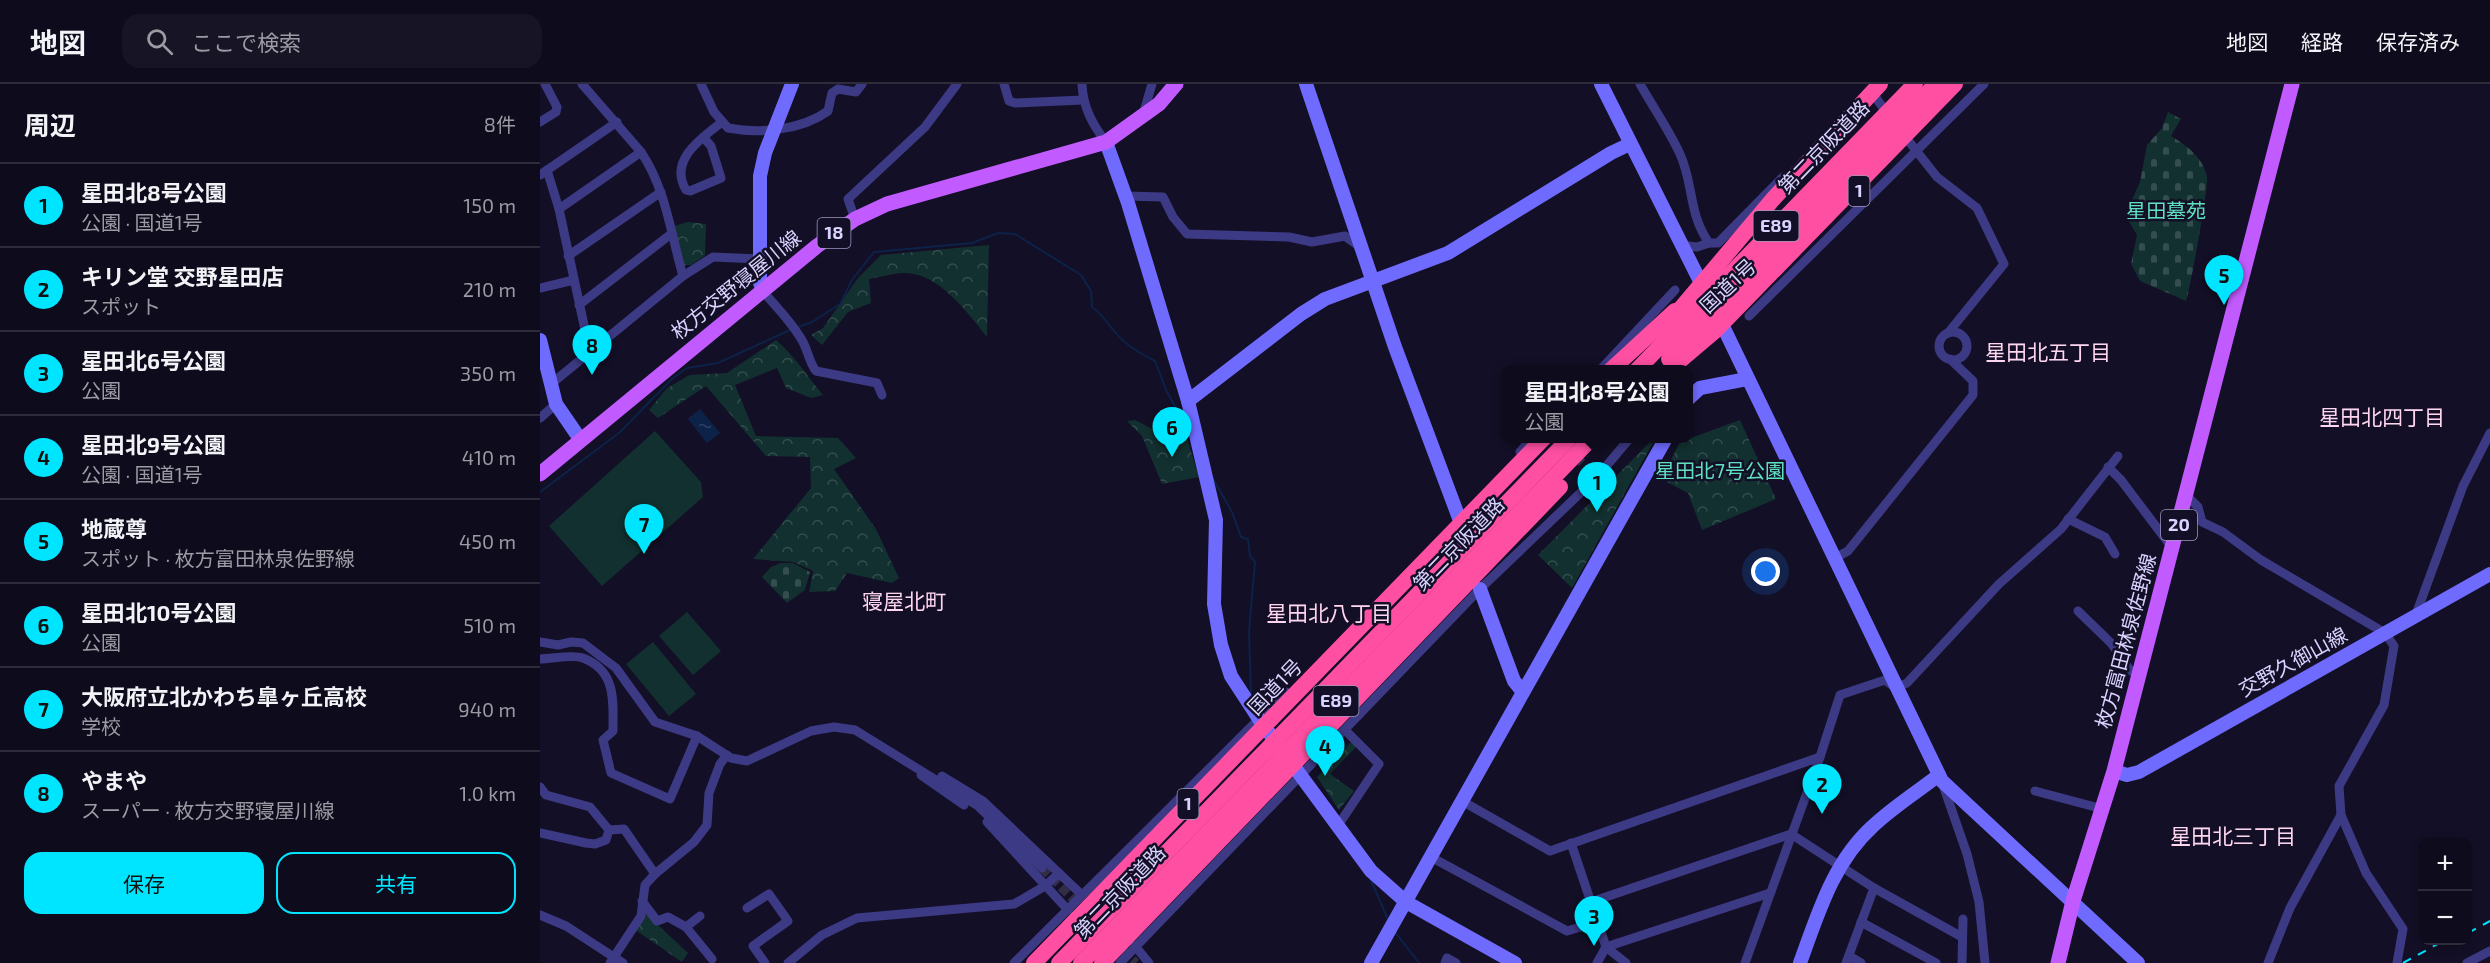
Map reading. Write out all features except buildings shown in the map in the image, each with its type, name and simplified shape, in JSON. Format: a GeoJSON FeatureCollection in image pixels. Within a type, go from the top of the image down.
{"type":"FeatureCollection","features":[{"type":"Feature","properties":{"kind":"highway","name":"国道1号"},"geometry":{"type":"LineString","coordinates":[[1620,365],[1727,261],[1892,84]]}},
{"type":"Feature","properties":{"kind":"highway","name":"第二京阪道路"},"geometry":{"type":"LineString","coordinates":[[1620,365],[1915,84]]}},
{"type":"Feature","properties":{"kind":"highway","name":"第二京阪道路"},"geometry":{"type":"LineString","coordinates":[[1663,365],[1936,84]]}},
{"type":"Feature","properties":{"kind":"highway"},"geometry":{"type":"LineString","coordinates":[[1676,365],[1714,331],[1955,84]]}},
{"type":"Feature","properties":{"kind":"highway","name":"国道1号"},"geometry":{"type":"LineString","coordinates":[[1675,365],[1826,223],[1967,84]]}},
{"type":"Feature","properties":{"kind":"highway"},"geometry":{"type":"LineString","coordinates":[[1620,365],[1701,282],[1874,86]]}},
{"type":"Feature","properties":{"kind":"highway","name":"国道1号"},"geometry":{"type":"LineString","coordinates":[[1034,963],[1539,443]]}},
{"type":"Feature","properties":{"kind":"highway","name":"第二京阪道路"},"geometry":{"type":"LineString","coordinates":[[1081,963],[1116,916],[1565,443]]}},
{"type":"Feature","properties":{"kind":"highway","name":"第二京阪道路"},"geometry":{"type":"LineString","coordinates":[[1059,963],[1116,916],[1587,443]]}},
{"type":"Feature","properties":{"kind":"highway"},"geometry":{"type":"LineString","coordinates":[[1102,963],[1242,818],[1343,723],[1601,443]]}},
{"type":"Feature","properties":{"kind":"highway"},"geometry":{"type":"LineString","coordinates":[[1052,963],[1116,916]]}},
{"type":"Feature","properties":{"kind":"highway"},"geometry":{"type":"LineString","coordinates":[[1089,963],[1116,916]]}},
{"type":"Feature","properties":{"kind":"main road","name":"枚方交野寝屋川線"},"geometry":{"type":"LineString","coordinates":[[540,474],[580,439],[855,219],[922,193],[1106,142],[1159,104],[1176,84]]}},
{"type":"Feature","properties":{"kind":"main road","name":"枚方富田林泉佐野線"},"geometry":{"type":"LineString","coordinates":[[2058,963],[2073,901],[2114,771],[2292,84]]}},
{"type":"Feature","properties":{"kind":"street"},"geometry":{"type":"LineString","coordinates":[[540,122],[556,112],[557,108],[545,84]]}},
{"type":"Feature","properties":{"kind":"street"},"geometry":{"type":"LineString","coordinates":[[582,84],[617,122],[654,171],[683,276]]}},
{"type":"Feature","properties":{"kind":"street"},"geometry":{"type":"LineString","coordinates":[[701,84],[714,112],[722,122],[733,128],[775,129],[814,121],[828,111],[832,93],[838,89],[856,92],[862,84]]}},
{"type":"Feature","properties":{"kind":"street"},"geometry":{"type":"LineString","coordinates":[[792,84],[759,176],[759,283],[808,351],[809,362],[816,371],[877,383],[882,395]]}},
{"type":"Feature","properties":{"kind":"street"},"geometry":{"type":"LineString","coordinates":[[855,219],[848,199],[925,127],[957,84]]}},
{"type":"Feature","properties":{"kind":"street"},"geometry":{"type":"LineString","coordinates":[[1004,84],[1009,101],[1015,103],[1083,100]]}},
{"type":"Feature","properties":{"kind":"street"},"geometry":{"type":"LineString","coordinates":[[1082,84],[1083,100],[1092,123],[1106,142],[1126,196],[1188,401],[1216,520],[1214,604],[1221,645],[1231,676],[1259,719],[1371,871],[1406,902],[1515,963]]}},
{"type":"Feature","properties":{"kind":"street"},"geometry":{"type":"LineString","coordinates":[[1142,117],[1152,84]]}},
{"type":"Feature","properties":{"kind":"street"},"geometry":{"type":"LineString","coordinates":[[1306,84],[1373,281],[1459,518]]}},
{"type":"Feature","properties":{"kind":"street"},"geometry":{"type":"LineString","coordinates":[[1601,84],[1720,321],[1940,778],[1967,854],[1979,902],[1985,963]]}},
{"type":"Feature","properties":{"kind":"street"},"geometry":{"type":"LineString","coordinates":[[1640,84],[1680,154],[1687,172],[1697,226],[1709,243]]}},
{"type":"Feature","properties":{"kind":"street"},"geometry":{"type":"LineString","coordinates":[[1749,316],[1984,84]]}},
{"type":"Feature","properties":{"kind":"street"},"geometry":{"type":"LineString","coordinates":[[1680,245],[1697,247],[1718,243],[1874,86],[1915,150],[1937,177],[1977,208],[2004,264],[1942,338],[1940,347],[1943,355],[1972,381],[1973,395],[1848,551],[1833,559]]}},
{"type":"Feature","properties":{"kind":"street"},"geometry":{"type":"LineString","coordinates":[[590,353],[559,209],[543,172],[617,122]]}},
{"type":"Feature","properties":{"kind":"street"},"geometry":{"type":"LineString","coordinates":[[703,137],[711,146],[721,178],[690,191],[686,190],[682,173],[687,152],[703,137],[722,122]]}},
{"type":"Feature","properties":{"kind":"street"},"geometry":{"type":"LineString","coordinates":[[1188,401],[1301,314],[1325,299],[1448,253],[1611,153],[1630,144]]}},
{"type":"Feature","properties":{"kind":"street"},"geometry":{"type":"LineString","coordinates":[[559,209],[641,152]]}},
{"type":"Feature","properties":{"kind":"street"},"geometry":{"type":"LineString","coordinates":[[568,256],[661,192]]}},
{"type":"Feature","properties":{"kind":"street"},"geometry":{"type":"LineString","coordinates":[[1126,196],[1163,196],[1173,217],[1187,234],[1289,237],[1312,242],[1346,236],[1356,244],[1360,243]]}},
{"type":"Feature","properties":{"kind":"street"},"geometry":{"type":"LineString","coordinates":[[1826,223],[1845,222]]}},
{"type":"Feature","properties":{"kind":"street"},"geometry":{"type":"LineString","coordinates":[[579,305],[671,234]]}},
{"type":"Feature","properties":{"kind":"street"},"geometry":{"type":"LineString","coordinates":[[551,384],[683,276],[713,257],[759,259]]}},
{"type":"Feature","properties":{"kind":"street"},"geometry":{"type":"LineString","coordinates":[[540,288],[574,280]]}},
{"type":"Feature","properties":{"kind":"street"},"geometry":{"type":"LineString","coordinates":[[1619,365],[1675,290]]}},
{"type":"Feature","properties":{"kind":"street"},"geometry":{"type":"LineString","coordinates":[[783,334],[793,328]]}},
{"type":"Feature","properties":{"kind":"street"},"geometry":{"type":"LineString","coordinates":[[1948,333],[1962,335],[1966,343],[1963,356],[1950,359]]}},
{"type":"Feature","properties":{"kind":"street"},"geometry":{"type":"LineString","coordinates":[[541,346],[556,404],[580,439]]}},
{"type":"Feature","properties":{"kind":"street"},"geometry":{"type":"LineString","coordinates":[[1693,395],[1700,388],[1747,379]]}},
{"type":"Feature","properties":{"kind":"street"},"geometry":{"type":"LineString","coordinates":[[540,418],[556,404]]}},
{"type":"Feature","properties":{"kind":"street"},"geometry":{"type":"LineString","coordinates":[[2415,617],[2463,486],[2490,433]]}},
{"type":"Feature","properties":{"kind":"street"},"geometry":{"type":"LineString","coordinates":[[1014,963],[1459,518],[1527,443]]}},
{"type":"Feature","properties":{"kind":"street"},"geometry":{"type":"LineString","coordinates":[[1121,963],[1301,776],[1343,723],[1358,717],[1480,589],[1598,477],[1626,443]]}},
{"type":"Feature","properties":{"kind":"street"},"geometry":{"type":"LineString","coordinates":[[1371,963],[1663,443]]}},
{"type":"Feature","properties":{"kind":"street"},"geometry":{"type":"LineString","coordinates":[[1896,688],[1908,683],[1999,584],[2055,535],[2118,456]]}},
{"type":"Feature","properties":{"kind":"street"},"geometry":{"type":"LineString","coordinates":[[2108,467],[2121,480],[2172,549]]}},
{"type":"Feature","properties":{"kind":"street"},"geometry":{"type":"LineString","coordinates":[[2187,496],[2198,507],[2202,522],[2223,532],[2261,560],[2385,633],[2394,646],[2384,705],[2339,786],[2341,815],[2366,873],[2403,929],[2397,963]]}},
{"type":"Feature","properties":{"kind":"street"},"geometry":{"type":"LineString","coordinates":[[2068,519],[2105,537],[2115,554]]}},
{"type":"Feature","properties":{"kind":"street","name":"交野久御山線"},"geometry":{"type":"LineString","coordinates":[[2114,771],[2127,775],[2139,772],[2490,574]]}},
{"type":"Feature","properties":{"kind":"street"},"geometry":{"type":"LineString","coordinates":[[1480,589],[1514,681],[1523,692]]}},
{"type":"Feature","properties":{"kind":"street"},"geometry":{"type":"LineString","coordinates":[[2078,611],[2111,643],[2130,670],[2139,676]]}},
{"type":"Feature","properties":{"kind":"street"},"geometry":{"type":"LineString","coordinates":[[540,642],[558,645],[572,642],[583,643],[616,668],[655,722],[697,736],[727,755],[747,761],[811,731],[834,726],[855,730],[978,806],[1042,868]]}},
{"type":"Feature","properties":{"kind":"street"},"geometry":{"type":"LineString","coordinates":[[540,659],[582,658],[608,678],[614,694],[613,731],[603,740],[603,747],[611,773],[670,799],[697,736]]}},
{"type":"Feature","properties":{"kind":"street"},"geometry":{"type":"LineString","coordinates":[[1744,963],[1820,757],[1840,695],[1885,680],[1896,688]]}},
{"type":"Feature","properties":{"kind":"street"},"geometry":{"type":"LineString","coordinates":[[1343,723],[1358,717]]}},
{"type":"Feature","properties":{"kind":"street"},"geometry":{"type":"LineString","coordinates":[[1337,826],[1379,764],[1343,723]]}},
{"type":"Feature","properties":{"kind":"street"},"geometry":{"type":"LineString","coordinates":[[897,754],[930,769],[983,801],[1082,896]]}},
{"type":"Feature","properties":{"kind":"street"},"geometry":{"type":"LineString","coordinates":[[897,754],[926,780],[975,811],[1068,910]]}},
{"type":"Feature","properties":{"kind":"street"},"geometry":{"type":"LineString","coordinates":[[611,960],[641,916],[645,885],[694,842],[707,825],[709,793],[720,764],[727,755]]}},
{"type":"Feature","properties":{"kind":"street"},"geometry":{"type":"LineString","coordinates":[[1462,801],[1550,850],[1820,757]]}},
{"type":"Feature","properties":{"kind":"street"},"geometry":{"type":"LineString","coordinates":[[1800,963],[1822,904],[1840,867],[1873,826],[1940,778]]}},
{"type":"Feature","properties":{"kind":"street"},"geometry":{"type":"LineString","coordinates":[[1940,778],[2138,963]]}},
{"type":"Feature","properties":{"kind":"street"},"geometry":{"type":"LineString","coordinates":[[540,787],[546,795],[590,807],[609,830]]}},
{"type":"Feature","properties":{"kind":"street"},"geometry":{"type":"LineString","coordinates":[[2035,790],[2103,809]]}},
{"type":"Feature","properties":{"kind":"street"},"geometry":{"type":"LineString","coordinates":[[2268,963],[2290,908],[2341,815]]}},
{"type":"Feature","properties":{"kind":"street"},"geometry":{"type":"LineString","coordinates":[[1206,873],[1214,852],[1242,818]]}},
{"type":"Feature","properties":{"kind":"street"},"geometry":{"type":"LineString","coordinates":[[609,830],[624,829],[655,874]]}},
{"type":"Feature","properties":{"kind":"street"},"geometry":{"type":"LineString","coordinates":[[540,832],[595,844],[606,840],[609,830]]}},
{"type":"Feature","properties":{"kind":"street"},"geometry":{"type":"LineString","coordinates":[[1791,834],[1874,888],[1962,937]]}},
{"type":"Feature","properties":{"kind":"street"},"geometry":{"type":"LineString","coordinates":[[1591,902],[1791,834]]}},
{"type":"Feature","properties":{"kind":"street"},"geometry":{"type":"LineString","coordinates":[[1571,843],[1606,947],[1626,963]]}},
{"type":"Feature","properties":{"kind":"street"},"geometry":{"type":"LineString","coordinates":[[1431,857],[1567,931],[1598,922]]}},
{"type":"Feature","properties":{"kind":"street"},"geometry":{"type":"LineString","coordinates":[[788,963],[822,935],[857,918],[1014,904],[1045,886],[1059,873]]}},
{"type":"Feature","properties":{"kind":"street"},"geometry":{"type":"LineString","coordinates":[[1861,963],[1847,959],[1874,888]]}},
{"type":"Feature","properties":{"kind":"street"},"geometry":{"type":"LineString","coordinates":[[1597,963],[1606,947],[1770,893]]}},
{"type":"Feature","properties":{"kind":"street"},"geometry":{"type":"LineString","coordinates":[[747,908],[769,894],[788,921],[753,946],[765,963]]}},
{"type":"Feature","properties":{"kind":"street"},"geometry":{"type":"LineString","coordinates":[[642,901],[657,921],[668,917],[686,927],[712,959]]}},
{"type":"Feature","properties":{"kind":"street"},"geometry":{"type":"LineString","coordinates":[[540,915],[555,920],[611,960],[623,963]]}},
{"type":"Feature","properties":{"kind":"street"},"geometry":{"type":"LineString","coordinates":[[686,927],[700,916]]}},
{"type":"Feature","properties":{"kind":"street"},"geometry":{"type":"LineString","coordinates":[[1962,963],[1963,919]]}},
{"type":"Feature","properties":{"kind":"street"},"geometry":{"type":"LineString","coordinates":[[1861,922],[1936,963]]}},
{"type":"Feature","properties":{"kind":"street"},"geometry":{"type":"LineString","coordinates":[[1135,946],[1149,963]]}},
{"type":"Feature","properties":{"kind":"street"},"geometry":{"type":"LineString","coordinates":[[2467,963],[2490,951]]}},
{"type":"Feature","properties":{"kind":"street"},"geometry":{"type":"LineString","coordinates":[[1445,963],[1447,958],[1456,963]]}},
{"type":"Feature","properties":{"kind":"green space","name":"星田墓苑"},"geometry":{"type":"Polygon","coordinates":[[[2168,112],[2181,119],[2171,136],[2198,158],[2207,177],[2199,238],[2186,301],[2140,281],[2131,264],[2137,235],[2127,218],[2127,211],[2140,182],[2147,145],[2162,128],[2168,112]]]}},
{"type":"Feature","properties":{"kind":"green space"},"geometry":{"type":"Polygon","coordinates":[[[688,222],[706,224],[705,256],[691,265],[683,265],[674,226],[688,222]]]}},
{"type":"Feature","properties":{"kind":"green space"},"geometry":{"type":"Polygon","coordinates":[[[989,245],[987,337],[961,305],[939,286],[915,274],[902,273],[869,279],[871,303],[848,312],[822,345],[811,335],[823,328],[858,278],[881,255],[989,245]]]}},
{"type":"Feature","properties":{"kind":"green space"},"geometry":{"type":"Polygon","coordinates":[[[776,340],[795,359],[823,395],[811,398],[786,388],[777,368],[735,385],[756,436],[838,438],[856,458],[834,469],[876,529],[899,578],[892,583],[847,573],[835,591],[809,592],[813,571],[793,562],[753,559],[811,488],[810,457],[766,456],[706,386],[658,418],[649,410],[667,388],[690,375],[727,373],[776,340]]]}},
{"type":"Feature","properties":{"kind":"green space"},"geometry":{"type":"Polygon","coordinates":[[[1135,420],[1158,432],[1184,429],[1199,477],[1162,484],[1142,436],[1127,421],[1135,420]]]}},
{"type":"Feature","properties":{"kind":"green space","name":"星田北7号公園"},"geometry":{"type":"Polygon","coordinates":[[[1740,420],[1776,499],[1702,530],[1688,493],[1661,479],[1679,443],[1693,443],[1693,437],[1740,420]]]}},
{"type":"Feature","properties":{"kind":"green space"},"geometry":{"type":"Polygon","coordinates":[[[655,431],[701,482],[703,497],[602,586],[549,526],[655,431]]]}},
{"type":"Feature","properties":{"kind":"green space"},"geometry":{"type":"Polygon","coordinates":[[[1649,443],[1653,443],[1572,588],[1538,555],[1649,443]]]}},
{"type":"Feature","properties":{"kind":"green space"},"geometry":{"type":"Polygon","coordinates":[[[781,563],[793,563],[810,572],[805,590],[787,603],[762,577],[771,567],[781,563]]]}},
{"type":"Feature","properties":{"kind":"green space"},"geometry":{"type":"Polygon","coordinates":[[[687,612],[721,651],[693,675],[659,636],[687,612]]]}},
{"type":"Feature","properties":{"kind":"green space"},"geometry":{"type":"Polygon","coordinates":[[[653,642],[696,694],[669,716],[626,664],[653,642]]]}},
{"type":"Feature","properties":{"kind":"green space"},"geometry":{"type":"Polygon","coordinates":[[[1352,741],[1356,747],[1330,774],[1354,791],[1339,810],[1317,777],[1352,741]]]}},
{"type":"Feature","properties":{"kind":"green space"},"geometry":{"type":"Polygon","coordinates":[[[643,911],[688,953],[682,962],[634,929],[643,911]]]}},
{"type":"Feature","properties":{"kind":"water"},"geometry":{"type":"Polygon","coordinates":[[[700,409],[720,433],[707,443],[688,419],[700,409]]]}},
{"type":"Feature","properties":{"kind":"waterway"},"geometry":{"type":"LineString","coordinates":[[798,327],[812,322],[840,304],[852,280],[874,252],[972,243],[998,233],[1015,234],[1081,275],[1091,291],[1092,307],[1119,337],[1155,361],[1167,392],[1188,429]]}},
{"type":"Feature","properties":{"kind":"waterway"},"geometry":{"type":"LineString","coordinates":[[540,492],[619,433],[672,379],[687,368],[718,363],[792,329]]}},
{"type":"Feature","properties":{"kind":"waterway"},"geometry":{"type":"LineString","coordinates":[[1212,477],[1232,512],[1241,537],[1248,539],[1250,556],[1255,562],[1249,631],[1251,695]]}},
{"type":"Feature","properties":{"kind":"waterway"},"geometry":{"type":"LineString","coordinates":[[1370,878],[1389,922]]}},
{"type":"Feature","properties":{"kind":"waterway"},"geometry":{"type":"LineString","coordinates":[[1395,932],[1419,963]]}},
{"type":"Feature","properties":{"kind":"tunnel"},"geometry":{"type":"LineString","coordinates":[[1561,443],[1597,477]]}},
{"type":"Feature","properties":{"kind":"tunnel"},"geometry":{"type":"LineString","coordinates":[[1042,868],[1080,906]]}},
{"type":"Feature","properties":{"kind":"tunnel"},"geometry":{"type":"LineString","coordinates":[[1123,950],[1136,963]]}},
{"type":"Feature","properties":{"kind":"railway"},"geometry":{"type":"LineString","coordinates":[[2472,931],[2490,921]]}},
{"type":"Feature","properties":{"kind":"railway"},"geometry":{"type":"LineString","coordinates":[[2403,963],[2436,945]]}},
{"type":"Feature","properties":{"kind":"place","name":"地蔵尊"},"geometry":{"type":"Point","coordinates":[2224,305]}},
{"type":"Feature","properties":{"kind":"place","name":"やまや"},"geometry":{"type":"Point","coordinates":[592,375]}},
{"type":"Feature","properties":{"kind":"place","name":"星田北10号公園"},"geometry":{"type":"Point","coordinates":[1172,457]}},
{"type":"Feature","properties":{"kind":"place","name":"星田北8号公園"},"geometry":{"type":"Point","coordinates":[1597,512]}},
{"type":"Feature","properties":{"kind":"place","name":"大阪府立北かわち皐ヶ丘高校"},"geometry":{"type":"Point","coordinates":[644,554]}},
{"type":"Feature","properties":{"kind":"place","name":"星田北9号公園"},"geometry":{"type":"Point","coordinates":[1325,776]}},
{"type":"Feature","properties":{"kind":"place","name":"キリン堂 交野星田店"},"geometry":{"type":"Point","coordinates":[1822,814]}},
{"type":"Feature","properties":{"kind":"place","name":"星田北6号公園"},"geometry":{"type":"Point","coordinates":[1594,946]}},
{"type":"Feature","properties":{"kind":"district","name":"星田北五丁目"},"geometry":{"type":"Point","coordinates":[2048,353]}},
{"type":"Feature","properties":{"kind":"district","name":"星田北四丁目"},"geometry":{"type":"Point","coordinates":[2382,418]}},
{"type":"Feature","properties":{"kind":"district","name":"寝屋北町"},"geometry":{"type":"Point","coordinates":[904,602]}},
{"type":"Feature","properties":{"kind":"district","name":"星田北八丁目"},"geometry":{"type":"Point","coordinates":[1329,614]}},
{"type":"Feature","properties":{"kind":"district","name":"星田北三丁目"},"geometry":{"type":"Point","coordinates":[2233,837]}}]}
